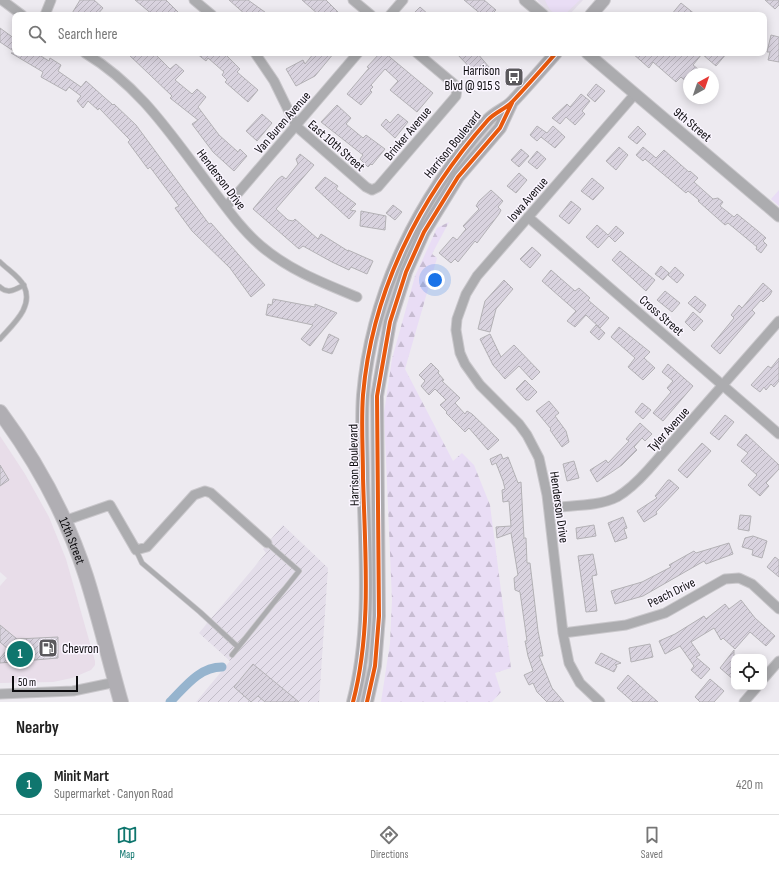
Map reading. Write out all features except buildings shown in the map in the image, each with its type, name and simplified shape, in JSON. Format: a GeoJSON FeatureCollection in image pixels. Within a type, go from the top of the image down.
{"type":"FeatureCollection","features":[{"type":"Feature","properties":{"kind":"main road"},"geometry":{"type":"LineString","coordinates":[[594,12],[604,0]]}},
{"type":"Feature","properties":{"kind":"main road","name":"Harrison Boulevard"},"geometry":{"type":"LineString","coordinates":[[353,702],[360,665],[365,615],[363,396],[371,345],[393,268],[411,228],[427,200],[456,158],[490,118],[512,102],[553,56]]}},
{"type":"Feature","properties":{"kind":"main road","name":"Harrison Boulevard"},"geometry":{"type":"LineString","coordinates":[[367,702],[376,652],[379,616],[377,396],[390,322],[406,272],[424,232],[458,177],[500,128],[512,102]]}},
{"type":"Feature","properties":{"kind":"main road","name":"12th Street"},"geometry":{"type":"LineString","coordinates":[[0,412],[19,438],[42,475],[64,521],[86,575],[121,702]]}},
{"type":"Feature","properties":{"kind":"street"},"geometry":{"type":"LineString","coordinates":[[2,0],[18,12]]}},
{"type":"Feature","properties":{"kind":"street"},"geometry":{"type":"LineString","coordinates":[[46,12],[51,0]]}},
{"type":"Feature","properties":{"kind":"street"},"geometry":{"type":"LineString","coordinates":[[194,0],[208,12]]}},
{"type":"Feature","properties":{"kind":"street"},"geometry":{"type":"LineString","coordinates":[[353,0],[367,12]]}},
{"type":"Feature","properties":{"kind":"street"},"geometry":{"type":"LineString","coordinates":[[393,12],[403,0]]}},
{"type":"Feature","properties":{"kind":"street"},"geometry":{"type":"LineString","coordinates":[[525,0],[539,12]]}},
{"type":"Feature","properties":{"kind":"street","name":"Henderson Drive"},"geometry":{"type":"LineString","coordinates":[[89,56],[123,79],[140,96],[226,207],[257,242],[285,264],[356,297]]}},
{"type":"Feature","properties":{"kind":"street","name":"East 10th Street"},"geometry":{"type":"LineString","coordinates":[[257,56],[274,81],[296,126],[366,187],[372,190]]}},
{"type":"Feature","properties":{"kind":"street","name":"Van Buren Avenue"},"geometry":{"type":"LineString","coordinates":[[226,207],[355,56]]}},
{"type":"Feature","properties":{"kind":"street","name":"Brinker Avenue"},"geometry":{"type":"LineString","coordinates":[[372,190],[378,187],[456,96],[457,89],[454,84],[421,56]]}},
{"type":"Feature","properties":{"kind":"street","name":"9th Street"},"geometry":{"type":"LineString","coordinates":[[591,56],[779,216]]}},
{"type":"Feature","properties":{"kind":"street","name":"Iowa Avenue"},"geometry":{"type":"LineString","coordinates":[[456,330],[460,308],[471,285],[528,217],[636,94]]}},
{"type":"Feature","properties":{"kind":"street","name":"Cross Street"},"geometry":{"type":"LineString","coordinates":[[528,217],[779,434]]}},
{"type":"Feature","properties":{"kind":"street","name":"Tyler Avenue"},"geometry":{"type":"LineString","coordinates":[[549,508],[601,502],[617,497],[626,491],[648,470],[724,386],[779,321]]}},
{"type":"Feature","properties":{"kind":"street","name":"Henderson Drive"},"geometry":{"type":"LineString","coordinates":[[456,330],[457,342],[465,364],[480,385],[519,424],[533,446],[542,469],[549,508],[563,633],[569,663],[574,674],[584,687],[600,702]]}},
{"type":"Feature","properties":{"kind":"street"},"geometry":{"type":"LineString","coordinates":[[64,521],[110,505],[136,550],[147,547],[194,494],[205,491],[211,493],[267,543]]}},
{"type":"Feature","properties":{"kind":"street","name":"Peach Drive"},"geometry":{"type":"LineString","coordinates":[[563,633],[626,625],[664,613],[725,579],[739,578],[752,584],[779,609]]}},
{"type":"Feature","properties":{"kind":"street"},"geometry":{"type":"LineString","coordinates":[[767,675],[779,661]]}},
{"type":"Feature","properties":{"kind":"street"},"geometry":{"type":"LineString","coordinates":[[0,694],[73,691],[116,682]]}},
{"type":"Feature","properties":{"kind":"street"},"geometry":{"type":"LineString","coordinates":[[744,702],[754,690]]}},
{"type":"Feature","properties":{"kind":"lane"},"geometry":{"type":"LineString","coordinates":[[0,262],[24,285],[27,298],[22,314],[0,339]]}},
{"type":"Feature","properties":{"kind":"lane"},"geometry":{"type":"LineString","coordinates":[[0,287],[3,291],[11,291],[24,285]]}},
{"type":"Feature","properties":{"kind":"lane"},"geometry":{"type":"LineString","coordinates":[[232,656],[299,571],[267,543]]}},
{"type":"Feature","properties":{"kind":"lane"},"geometry":{"type":"LineString","coordinates":[[136,550],[142,563],[200,612],[238,647]]}},
{"type":"Feature","properties":{"kind":"shaded area"},"geometry":{"type":"Polygon","coordinates":[[[537,0],[583,0],[572,12],[548,12],[537,0]]]}},
{"type":"Feature","properties":{"kind":"shaded area"},"geometry":{"type":"Polygon","coordinates":[[[0,436],[25,474],[49,517],[66,559],[95,661],[95,665],[91,670],[72,678],[53,682],[0,683],[0,586],[7,578],[0,572],[0,436]]]}},
{"type":"Feature","properties":{"kind":"shaded area"},"geometry":{"type":"Polygon","coordinates":[[[283,525],[328,568],[319,702],[196,702],[230,661],[199,633],[266,553],[263,549],[283,525]]]}},
{"type":"Feature","properties":{"kind":"green space"},"geometry":{"type":"Polygon","coordinates":[[[545,0],[580,0],[567,12],[553,12],[548,7],[545,0]]]}},
{"type":"Feature","properties":{"kind":"green space"},"geometry":{"type":"Polygon","coordinates":[[[779,190],[779,206],[771,199],[779,190]]]}},
{"type":"Feature","properties":{"kind":"green space"},"geometry":{"type":"Polygon","coordinates":[[[449,222],[432,254],[437,258],[405,369],[453,461],[462,453],[474,465],[490,505],[511,668],[495,673],[501,692],[492,702],[381,702],[390,643],[392,600],[384,413],[392,359],[415,276],[437,228],[449,222]]]}},
{"type":"Feature","properties":{"kind":"waterway"},"geometry":{"type":"LineString","coordinates":[[170,702],[199,674],[206,670],[222,667]]}},
{"type":"Feature","properties":{"kind":"cycle path"},"geometry":{"type":"LineString","coordinates":[[353,702],[363,647],[366,591],[362,436],[363,395],[368,357],[377,319],[388,283],[420,214],[463,150],[488,120],[510,104],[553,56]]}},
{"type":"Feature","properties":{"kind":"cycle path"},"geometry":{"type":"LineString","coordinates":[[367,702],[375,666],[379,616],[377,396],[390,322],[406,272],[424,232],[458,177],[500,128],[512,103]]}},
{"type":"Feature","properties":{"kind":"place","name":"Harrison Blvd @ 915 S"},"geometry":{"type":"Point","coordinates":[514,77]}},
{"type":"Feature","properties":{"kind":"place","name":"Chevron"},"geometry":{"type":"Point","coordinates":[48,648]}},
{"type":"Feature","properties":{"kind":"place","name":"Minit Mart"},"geometry":{"type":"Point","coordinates":[20,654]}}]}
